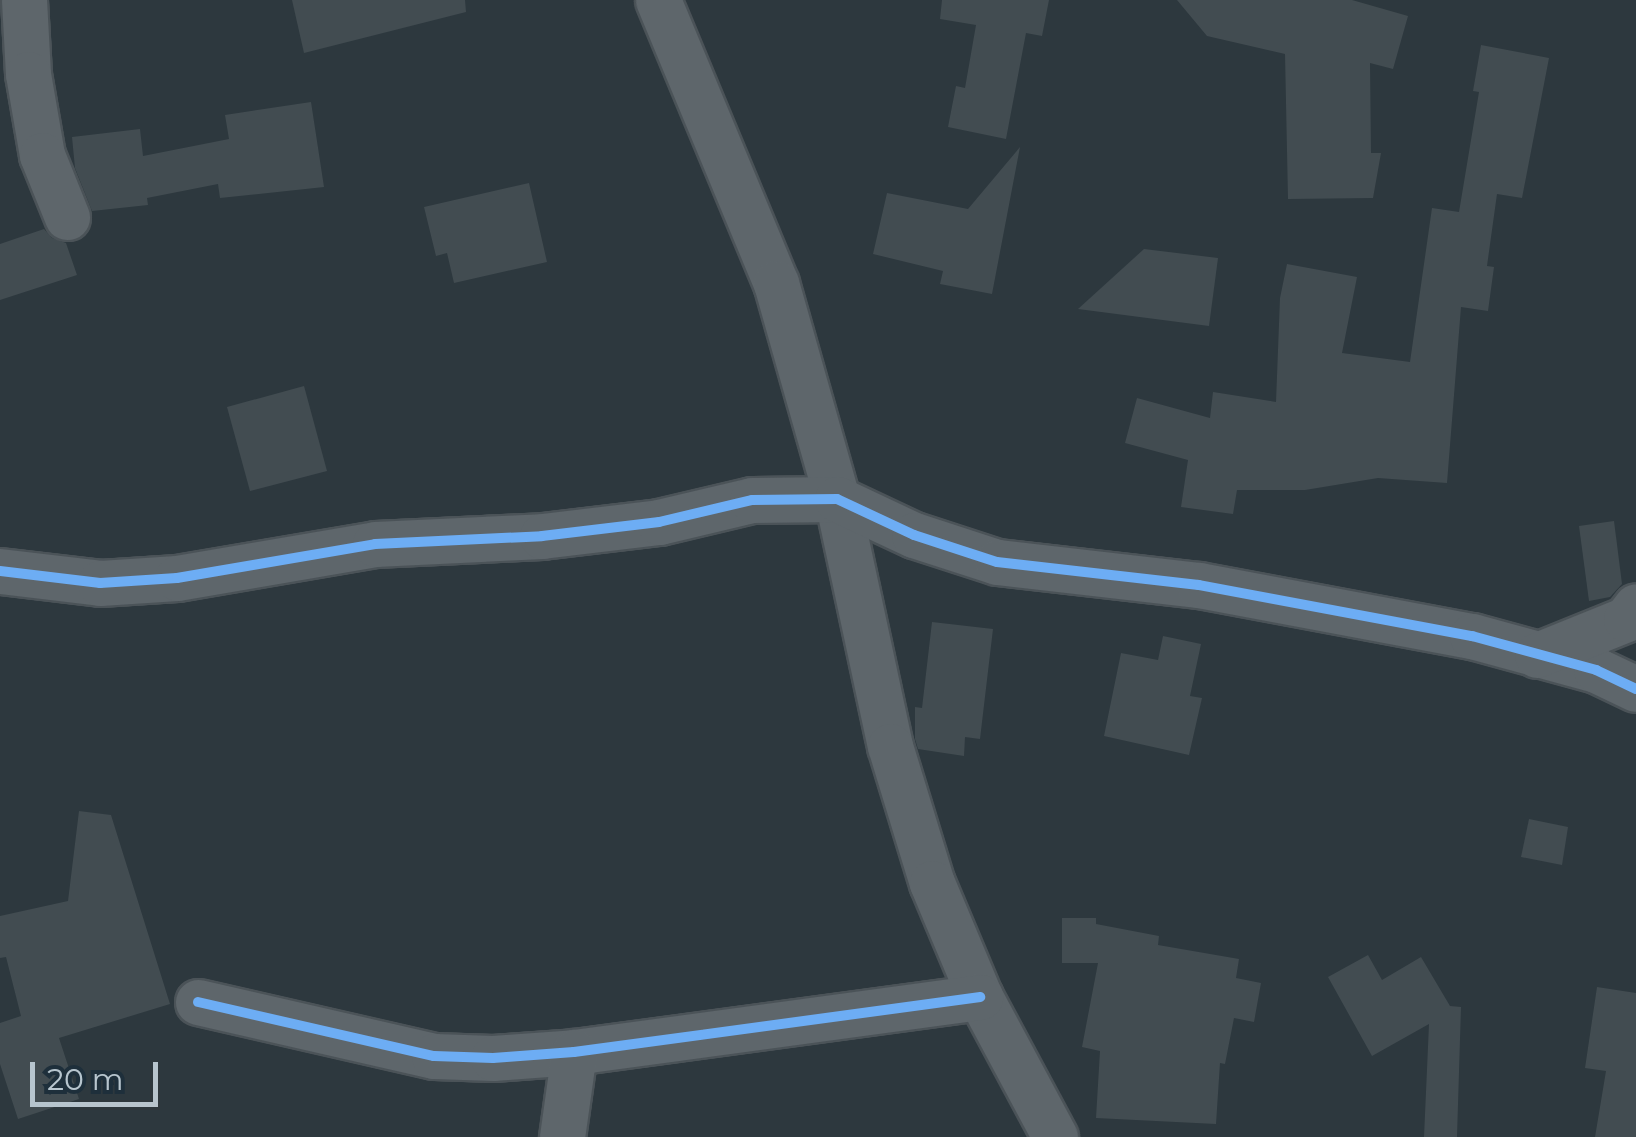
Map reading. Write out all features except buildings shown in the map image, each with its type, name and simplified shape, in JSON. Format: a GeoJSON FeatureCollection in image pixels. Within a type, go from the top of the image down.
{"type":"FeatureCollection","features":[{"type":"Feature","properties":{"kind":"street"},"geometry":{"type":"LineString","coordinates":[[24,0],[28,74],[42,154],[67,217]]}},
{"type":"Feature","properties":{"kind":"street"},"geometry":{"type":"LineString","coordinates":[[658,0],[776,283],[837,499],[890,746],[932,883],[980,997],[1056,1137]]}},
{"type":"Feature","properties":{"kind":"street"},"geometry":{"type":"LineString","coordinates":[[0,571],[100,583],[177,578],[375,544],[542,536],[659,522],[752,500],[837,499],[914,535],[997,562],[1198,584],[1472,636],[1596,670],[1636,689]]}},
{"type":"Feature","properties":{"kind":"street"},"geometry":{"type":"LineString","coordinates":[[1537,655],[1589,637],[1626,618],[1636,606]]}},
{"type":"Feature","properties":{"kind":"street"},"geometry":{"type":"LineString","coordinates":[[198,1002],[434,1056],[574,1052],[980,997]]}},
{"type":"Feature","properties":{"kind":"street"},"geometry":{"type":"LineString","coordinates":[[562,1137],[574,1052]]}},
{"type":"Feature","properties":{"kind":"cycle path"},"geometry":{"type":"LineString","coordinates":[[0,571],[100,583],[177,578],[375,544],[542,536],[659,522],[752,500],[837,499],[914,535],[997,562],[1199,585],[1472,636],[1596,670],[1636,689]]}},
{"type":"Feature","properties":{"kind":"cycle path"},"geometry":{"type":"LineString","coordinates":[[198,1002],[434,1056],[493,1058],[574,1052],[980,997]]}}]}
